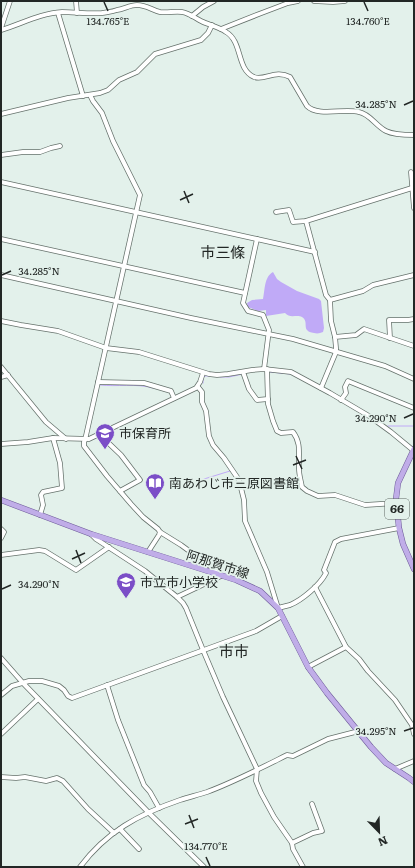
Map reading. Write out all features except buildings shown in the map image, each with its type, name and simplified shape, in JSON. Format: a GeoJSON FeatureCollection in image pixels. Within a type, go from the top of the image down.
{"type":"FeatureCollection","features":[{"type":"Feature","properties":{"kind":"main road","name":"66"},"geometry":{"type":"LineString","coordinates":[[414,450],[398,483],[396,499],[399,528],[403,544],[414,569]]}},
{"type":"Feature","properties":{"kind":"main road","name":"阿那賀市線"},"geometry":{"type":"LineString","coordinates":[[1,500],[92,534],[236,580],[260,591],[278,608],[308,667],[327,693],[386,763],[414,782]]}},
{"type":"Feature","properties":{"kind":"street"},"geometry":{"type":"LineString","coordinates":[[1,29],[10,1]]}},
{"type":"Feature","properties":{"kind":"street"},"geometry":{"type":"LineString","coordinates":[[76,1],[77,13]]}},
{"type":"Feature","properties":{"kind":"street"},"geometry":{"type":"LineString","coordinates":[[192,16],[203,7],[214,1]]}},
{"type":"Feature","properties":{"kind":"street"},"geometry":{"type":"LineString","coordinates":[[221,29],[288,3],[298,1]]}},
{"type":"Feature","properties":{"kind":"street"},"geometry":{"type":"LineString","coordinates":[[314,1],[345,1]]}},
{"type":"Feature","properties":{"kind":"street"},"geometry":{"type":"LineString","coordinates":[[1,29],[44,15],[58,13],[100,13],[133,5],[146,6],[162,12],[181,12],[221,29],[234,38],[242,63],[248,73],[255,77],[280,74],[290,77],[310,109],[333,112],[358,111],[370,117],[386,131],[414,135]]}},
{"type":"Feature","properties":{"kind":"street"},"geometry":{"type":"LineString","coordinates":[[58,13],[83,96]]}},
{"type":"Feature","properties":{"kind":"street"},"geometry":{"type":"LineString","coordinates":[[1,114],[108,90],[119,80],[137,72],[155,54],[201,40],[208,34],[212,26]]}},
{"type":"Feature","properties":{"kind":"street"},"geometry":{"type":"LineString","coordinates":[[90,95],[92,101],[102,113],[113,141],[140,195],[84,446],[107,476],[143,516],[160,532],[181,545],[220,575],[177,597]]}},
{"type":"Feature","properties":{"kind":"street"},"geometry":{"type":"LineString","coordinates":[[1,155],[23,152],[40,152],[60,146]]}},
{"type":"Feature","properties":{"kind":"street"},"geometry":{"type":"LineString","coordinates":[[411,172],[414,208]]}},
{"type":"Feature","properties":{"kind":"street"},"geometry":{"type":"LineString","coordinates":[[1,182],[314,252]]}},
{"type":"Feature","properties":{"kind":"street"},"geometry":{"type":"LineString","coordinates":[[276,212],[289,210],[293,222],[306,221],[412,188]]}},
{"type":"Feature","properties":{"kind":"street"},"geometry":{"type":"LineString","coordinates":[[306,221],[326,295],[330,300],[331,321],[336,348],[336,352],[321,388]]}},
{"type":"Feature","properties":{"kind":"street"},"geometry":{"type":"LineString","coordinates":[[1,239],[245,293]]}},
{"type":"Feature","properties":{"kind":"street"},"geometry":{"type":"LineString","coordinates":[[258,239],[243,303],[248,311],[263,315],[270,330],[266,369],[268,404],[277,431],[281,433],[293,432],[297,437],[299,444],[299,471],[302,488],[318,496],[334,495],[365,505],[396,503]]}},
{"type":"Feature","properties":{"kind":"street"},"geometry":{"type":"LineString","coordinates":[[1,275],[293,339],[384,366],[414,379]]}},
{"type":"Feature","properties":{"kind":"street"},"geometry":{"type":"LineString","coordinates":[[330,300],[363,291],[372,285],[414,275]]}},
{"type":"Feature","properties":{"kind":"street"},"geometry":{"type":"LineString","coordinates":[[390,338],[389,320],[414,319]]}},
{"type":"Feature","properties":{"kind":"street"},"geometry":{"type":"LineString","coordinates":[[1,321],[58,331],[106,348],[139,352],[202,373],[217,375],[266,369],[291,372],[358,409],[386,428],[414,450]]}},
{"type":"Feature","properties":{"kind":"street"},"geometry":{"type":"LineString","coordinates":[[335,337],[356,335],[364,329],[414,346]]}},
{"type":"Feature","properties":{"kind":"street"},"geometry":{"type":"LineString","coordinates":[[1,367],[46,422],[66,439]]}},
{"type":"Feature","properties":{"kind":"street"},"geometry":{"type":"LineString","coordinates":[[243,372],[249,389],[257,400],[268,399]]}},
{"type":"Feature","properties":{"kind":"street"},"geometry":{"type":"LineString","coordinates":[[1,444],[53,438],[88,440],[198,386],[202,373]]}},
{"type":"Feature","properties":{"kind":"street"},"geometry":{"type":"LineString","coordinates":[[1,377],[8,375]]}},
{"type":"Feature","properties":{"kind":"street"},"geometry":{"type":"LineString","coordinates":[[341,400],[346,393],[345,387],[348,381],[414,408]]}},
{"type":"Feature","properties":{"kind":"street"},"geometry":{"type":"LineString","coordinates":[[98,382],[144,383],[170,391],[174,398]]}},
{"type":"Feature","properties":{"kind":"street"},"geometry":{"type":"LineString","coordinates":[[198,386],[202,392],[202,402],[206,412],[209,436],[213,445],[239,480],[244,500],[245,521],[267,572],[278,608],[297,601],[323,579],[326,573],[324,570],[335,542],[341,539],[399,528]]}},
{"type":"Feature","properties":{"kind":"street"},"geometry":{"type":"LineString","coordinates":[[99,434],[121,455],[140,480],[120,491]]}},
{"type":"Feature","properties":{"kind":"street"},"geometry":{"type":"LineString","coordinates":[[40,515],[43,505],[41,495],[43,492],[62,488],[60,463],[53,438]]}},
{"type":"Feature","properties":{"kind":"street"},"geometry":{"type":"LineString","coordinates":[[1,529],[4,532],[1,538]]}},
{"type":"Feature","properties":{"kind":"street"},"geometry":{"type":"LineString","coordinates":[[148,552],[160,532]]}},
{"type":"Feature","properties":{"kind":"street"},"geometry":{"type":"LineString","coordinates":[[92,534],[96,539],[145,571],[177,597],[186,608],[203,650],[257,770],[256,781],[261,793],[274,817],[292,843],[293,849],[303,867]]}},
{"type":"Feature","properties":{"kind":"street"},"geometry":{"type":"LineString","coordinates":[[1,555],[39,550],[45,551],[76,570],[109,547]]}},
{"type":"Feature","properties":{"kind":"street"},"geometry":{"type":"LineString","coordinates":[[315,587],[346,647],[359,658],[368,671],[395,700],[412,725],[414,734]]}},
{"type":"Feature","properties":{"kind":"street"},"geometry":{"type":"LineString","coordinates":[[1,695],[12,686],[32,681],[42,681],[59,686],[68,696],[72,698],[261,629],[282,616]]}},
{"type":"Feature","properties":{"kind":"street"},"geometry":{"type":"LineString","coordinates":[[308,667],[346,647]]}},
{"type":"Feature","properties":{"kind":"street"},"geometry":{"type":"LineString","coordinates":[[1,658],[38,699],[204,867]]}},
{"type":"Feature","properties":{"kind":"street"},"geometry":{"type":"LineString","coordinates":[[107,686],[118,720],[144,785],[150,792],[159,808]]}},
{"type":"Feature","properties":{"kind":"street"},"geometry":{"type":"LineString","coordinates":[[1,734],[38,699]]}},
{"type":"Feature","properties":{"kind":"street"},"geometry":{"type":"LineString","coordinates":[[80,867],[94,850],[107,838],[136,819],[159,808],[206,792],[287,755],[293,756],[328,739],[358,731]]}},
{"type":"Feature","properties":{"kind":"street"},"geometry":{"type":"LineString","coordinates":[[395,769],[414,761]]}},
{"type":"Feature","properties":{"kind":"street"},"geometry":{"type":"LineString","coordinates":[[1,777],[25,777],[46,781],[57,778],[63,781],[88,809],[114,833]]}},
{"type":"Feature","properties":{"kind":"street"},"geometry":{"type":"LineString","coordinates":[[292,843],[313,833],[322,831],[312,804]]}},
{"type":"Feature","properties":{"kind":"street"},"geometry":{"type":"LineString","coordinates":[[120,829],[139,849]]}},
{"type":"Feature","properties":{"kind":"shaded area"},"geometry":{"type":"Polygon","coordinates":[[[273,272],[277,279],[281,282],[297,291],[321,301],[324,328],[323,332],[315,333],[307,330],[304,319],[300,316],[289,316],[285,313],[266,316],[266,310],[258,311],[248,307],[247,303],[252,300],[263,299],[266,280],[273,272]]]}},
{"type":"Feature","properties":{"kind":"waterway"},"geometry":{"type":"LineString","coordinates":[[270,372],[290,374]]}},
{"type":"Feature","properties":{"kind":"waterway"},"geometry":{"type":"LineString","coordinates":[[220,377],[243,374]]}},
{"type":"Feature","properties":{"kind":"waterway"},"geometry":{"type":"LineString","coordinates":[[203,383],[203,378],[205,376],[213,376]]}},
{"type":"Feature","properties":{"kind":"waterway"},"geometry":{"type":"LineString","coordinates":[[100,385],[140,386],[153,388]]}},
{"type":"Feature","properties":{"kind":"waterway"},"geometry":{"type":"LineString","coordinates":[[388,426],[414,426]]}},
{"type":"Feature","properties":{"kind":"waterway"},"geometry":{"type":"LineString","coordinates":[[204,479],[230,471]]}},
{"type":"Feature","properties":{"kind":"place","name":"市保育所"},"geometry":{"type":"Point","coordinates":[105,450]}},
{"type":"Feature","properties":{"kind":"place","name":"南あわじ市三原図書館"},"geometry":{"type":"Point","coordinates":[155,500]}},
{"type":"Feature","properties":{"kind":"place","name":"市立市小学校"},"geometry":{"type":"Point","coordinates":[126,599]}},
{"type":"Feature","properties":{"kind":"district","name":"市三條"},"geometry":{"type":"Point","coordinates":[223,253]}},
{"type":"Feature","properties":{"kind":"district","name":"市市"},"geometry":{"type":"Point","coordinates":[234,652]}}]}
